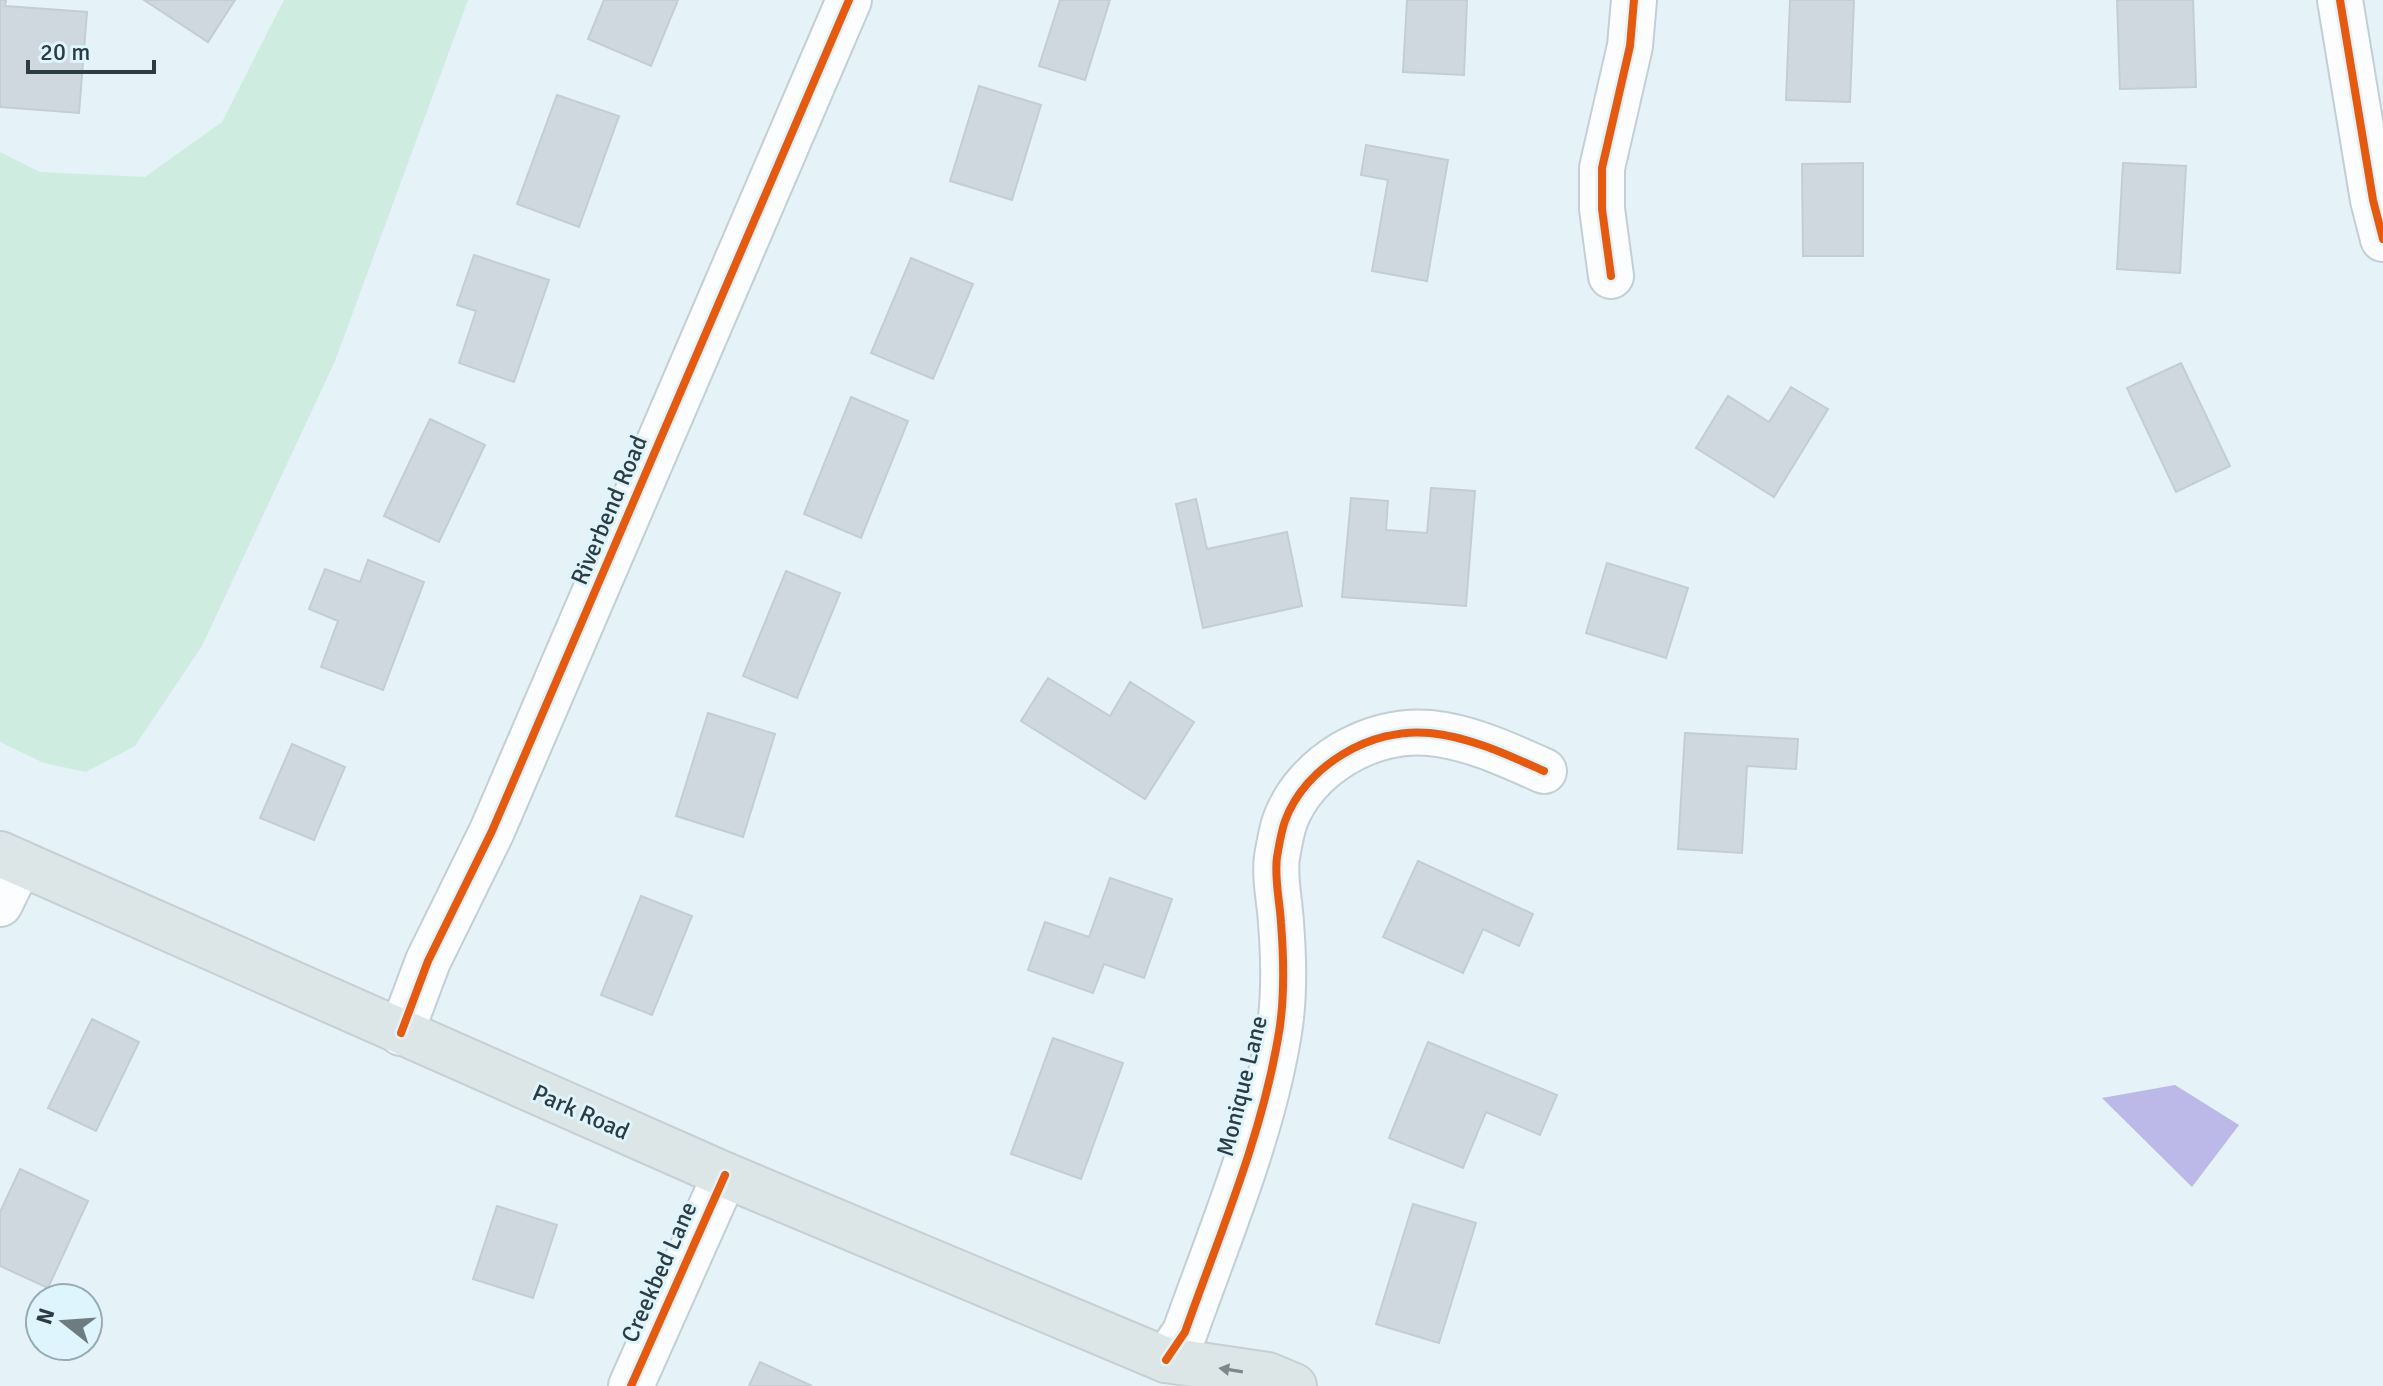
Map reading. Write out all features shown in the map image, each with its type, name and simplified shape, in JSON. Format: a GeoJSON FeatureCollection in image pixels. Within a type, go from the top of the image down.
{"type":"FeatureCollection","features":[{"type":"Feature","properties":{"kind":"main road","name":"Park Road"},"geometry":{"type":"LineString","coordinates":[[10,858],[401,1033],[1180,1373],[1268,1375],[1294,1386]]}},
{"type":"Feature","properties":{"kind":"street","name":"Riverbend Road"},"geometry":{"type":"LineString","coordinates":[[401,1033],[428,961],[492,831],[849,0]]}},
{"type":"Feature","properties":{"kind":"street"},"geometry":{"type":"LineString","coordinates":[[1611,276],[1602,209],[1602,168],[1630,46],[1634,0]]}},
{"type":"Feature","properties":{"kind":"street"},"geometry":{"type":"LineString","coordinates":[[2340,0],[2373,200],[2383,239]]}},
{"type":"Feature","properties":{"kind":"street","name":"Monique Lane"},"geometry":{"type":"LineString","coordinates":[[1180,1373],[1185,1332],[1252,1139],[1275,1054],[1281,1021],[1284,952],[1276,860],[1285,821],[1304,786],[1334,759],[1359,746],[1372,740],[1415,732],[1432,733],[1490,748],[1544,771]]}},
{"type":"Feature","properties":{"kind":"street"},"geometry":{"type":"LineString","coordinates":[[0,904],[10,858]]}},
{"type":"Feature","properties":{"kind":"street","name":"Creekbed Lane"},"geometry":{"type":"LineString","coordinates":[[631,1386],[725,1175]]}},
{"type":"Feature","properties":{"kind":"green space"},"geometry":{"type":"Polygon","coordinates":[[[284,0],[468,0],[335,361],[202,646],[135,746],[86,772],[44,763],[0,742],[0,152],[40,172],[145,177],[222,122],[284,0]]]}},
{"type":"Feature","properties":{"kind":"water"},"geometry":{"type":"Polygon","coordinates":[[[2175,1085],[2239,1125],[2192,1187],[2102,1098],[2175,1085]]]}},
{"type":"Feature","properties":{"kind":"building"},"geometry":{"type":"Polygon","coordinates":[[[0,0],[6,0],[5,6],[87,12],[79,113],[0,107],[0,0]]]}},
{"type":"Feature","properties":{"kind":"building"},"geometry":{"type":"Polygon","coordinates":[[[144,0],[235,0],[208,42],[144,0]]]}},
{"type":"Feature","properties":{"kind":"building"},"geometry":{"type":"Polygon","coordinates":[[[604,0],[678,0],[651,66],[588,39],[604,0]]]}},
{"type":"Feature","properties":{"kind":"building"},"geometry":{"type":"Polygon","coordinates":[[[1060,0],[1110,0],[1085,80],[1039,66],[1060,0]]]}},
{"type":"Feature","properties":{"kind":"building"},"geometry":{"type":"Polygon","coordinates":[[[1407,0],[1467,0],[1464,75],[1403,72],[1407,0]]]}},
{"type":"Feature","properties":{"kind":"building"},"geometry":{"type":"Polygon","coordinates":[[[1790,0],[1854,0],[1850,102],[1786,100],[1790,0]]]}},
{"type":"Feature","properties":{"kind":"building"},"geometry":{"type":"Polygon","coordinates":[[[2117,0],[2193,0],[2196,87],[2120,89],[2117,0]]]}},
{"type":"Feature","properties":{"kind":"building"},"geometry":{"type":"Polygon","coordinates":[[[979,86],[1041,105],[1012,200],[950,181],[979,86]]]}},
{"type":"Feature","properties":{"kind":"building"},"geometry":{"type":"Polygon","coordinates":[[[557,95],[619,116],[579,227],[517,204],[557,95]]]}},
{"type":"Feature","properties":{"kind":"building"},"geometry":{"type":"Polygon","coordinates":[[[1366,145],[1448,160],[1427,281],[1372,271],[1388,180],[1361,175],[1366,145]]]}},
{"type":"Feature","properties":{"kind":"building"},"geometry":{"type":"Polygon","coordinates":[[[1863,163],[1863,256],[1803,256],[1802,164],[1863,163]]]}},
{"type":"Feature","properties":{"kind":"building"},"geometry":{"type":"Polygon","coordinates":[[[2123,163],[2186,166],[2180,273],[2117,269],[2123,163]]]}},
{"type":"Feature","properties":{"kind":"building"},"geometry":{"type":"Polygon","coordinates":[[[474,255],[549,280],[514,382],[459,363],[476,311],[457,305],[474,255]]]}},
{"type":"Feature","properties":{"kind":"building"},"geometry":{"type":"Polygon","coordinates":[[[911,258],[973,284],[933,379],[871,353],[911,258]]]}},
{"type":"Feature","properties":{"kind":"building"},"geometry":{"type":"Polygon","coordinates":[[[2181,363],[2230,466],[2176,492],[2127,388],[2181,363]]]}},
{"type":"Feature","properties":{"kind":"building"},"geometry":{"type":"Polygon","coordinates":[[[1791,387],[1828,409],[1774,497],[1696,448],[1728,396],[1769,422],[1791,387]]]}},
{"type":"Feature","properties":{"kind":"building"},"geometry":{"type":"Polygon","coordinates":[[[851,397],[908,421],[861,538],[804,514],[851,397]]]}},
{"type":"Feature","properties":{"kind":"building"},"geometry":{"type":"Polygon","coordinates":[[[430,419],[485,445],[439,542],[384,516],[430,419]]]}},
{"type":"Feature","properties":{"kind":"building"},"geometry":{"type":"Polygon","coordinates":[[[1431,488],[1475,491],[1466,606],[1342,597],[1351,498],[1388,501],[1386,530],[1427,533],[1431,488]]]}},
{"type":"Feature","properties":{"kind":"building"},"geometry":{"type":"Polygon","coordinates":[[[1196,499],[1207,549],[1287,532],[1302,606],[1203,628],[1176,504],[1196,499]]]}},
{"type":"Feature","properties":{"kind":"building"},"geometry":{"type":"Polygon","coordinates":[[[368,560],[424,582],[383,690],[321,667],[338,621],[309,609],[325,569],[360,582],[368,560]]]}},
{"type":"Feature","properties":{"kind":"building"},"geometry":{"type":"Polygon","coordinates":[[[1607,563],[1688,588],[1666,658],[1586,633],[1607,563]]]}},
{"type":"Feature","properties":{"kind":"building"},"geometry":{"type":"Polygon","coordinates":[[[786,571],[840,593],[797,698],[743,676],[786,571]]]}},
{"type":"Feature","properties":{"kind":"building"},"geometry":{"type":"Polygon","coordinates":[[[1048,678],[1110,716],[1130,682],[1194,722],[1145,799],[1021,721],[1048,678]]]}},
{"type":"Feature","properties":{"kind":"building"},"geometry":{"type":"Polygon","coordinates":[[[708,713],[775,734],[743,837],[676,816],[708,713]]]}},
{"type":"Feature","properties":{"kind":"building"},"geometry":{"type":"Polygon","coordinates":[[[1685,733],[1798,739],[1796,769],[1747,766],[1742,853],[1678,849],[1685,733]]]}},
{"type":"Feature","properties":{"kind":"building"},"geometry":{"type":"Polygon","coordinates":[[[292,744],[345,767],[314,840],[260,818],[292,744]]]}},
{"type":"Feature","properties":{"kind":"building"},"geometry":{"type":"Polygon","coordinates":[[[1418,861],[1533,914],[1519,946],[1483,929],[1463,973],[1383,937],[1418,861]]]}},
{"type":"Feature","properties":{"kind":"building"},"geometry":{"type":"Polygon","coordinates":[[[1110,878],[1172,899],[1144,978],[1104,964],[1093,993],[1028,970],[1045,922],[1089,937],[1110,878]]]}},
{"type":"Feature","properties":{"kind":"building"},"geometry":{"type":"Polygon","coordinates":[[[641,896],[692,916],[652,1015],[601,995],[641,896]]]}},
{"type":"Feature","properties":{"kind":"building"},"geometry":{"type":"Polygon","coordinates":[[[92,1019],[139,1042],[96,1131],[48,1108],[92,1019]]]}},
{"type":"Feature","properties":{"kind":"building"},"geometry":{"type":"Polygon","coordinates":[[[1053,1038],[1123,1063],[1081,1179],[1011,1154],[1053,1038]]]}},
{"type":"Feature","properties":{"kind":"building"},"geometry":{"type":"Polygon","coordinates":[[[1428,1042],[1557,1095],[1540,1135],[1486,1112],[1463,1168],[1389,1138],[1428,1042]]]}},
{"type":"Feature","properties":{"kind":"building"},"geometry":{"type":"Polygon","coordinates":[[[20,1169],[88,1201],[51,1282],[35,1282],[0,1266],[0,1212],[20,1169]]]}},
{"type":"Feature","properties":{"kind":"building"},"geometry":{"type":"Polygon","coordinates":[[[1413,1204],[1476,1223],[1439,1343],[1376,1324],[1413,1204]]]}},
{"type":"Feature","properties":{"kind":"building"},"geometry":{"type":"Polygon","coordinates":[[[497,1206],[557,1225],[533,1298],[473,1279],[497,1206]]]}},
{"type":"Feature","properties":{"kind":"building"},"geometry":{"type":"Polygon","coordinates":[[[760,1362],[812,1386],[749,1386],[760,1362]]]}},
{"type":"Feature","properties":{"kind":"cycle path"},"geometry":{"type":"LineString","coordinates":[[401,1033],[428,961],[492,831],[849,0]]}},
{"type":"Feature","properties":{"kind":"cycle path"},"geometry":{"type":"LineString","coordinates":[[1611,276],[1602,209],[1602,168],[1630,46],[1634,0]]}},
{"type":"Feature","properties":{"kind":"cycle path"},"geometry":{"type":"LineString","coordinates":[[2340,0],[2373,200],[2383,239]]}},
{"type":"Feature","properties":{"kind":"cycle path"},"geometry":{"type":"LineString","coordinates":[[1166,1360],[1185,1332],[1238,1186],[1271,1075],[1280,1024],[1283,981],[1276,865],[1284,825],[1295,801],[1324,767],[1343,754],[1385,736],[1408,733],[1460,738],[1544,771]]}},
{"type":"Feature","properties":{"kind":"cycle path"},"geometry":{"type":"LineString","coordinates":[[631,1386],[725,1175]]}}]}
